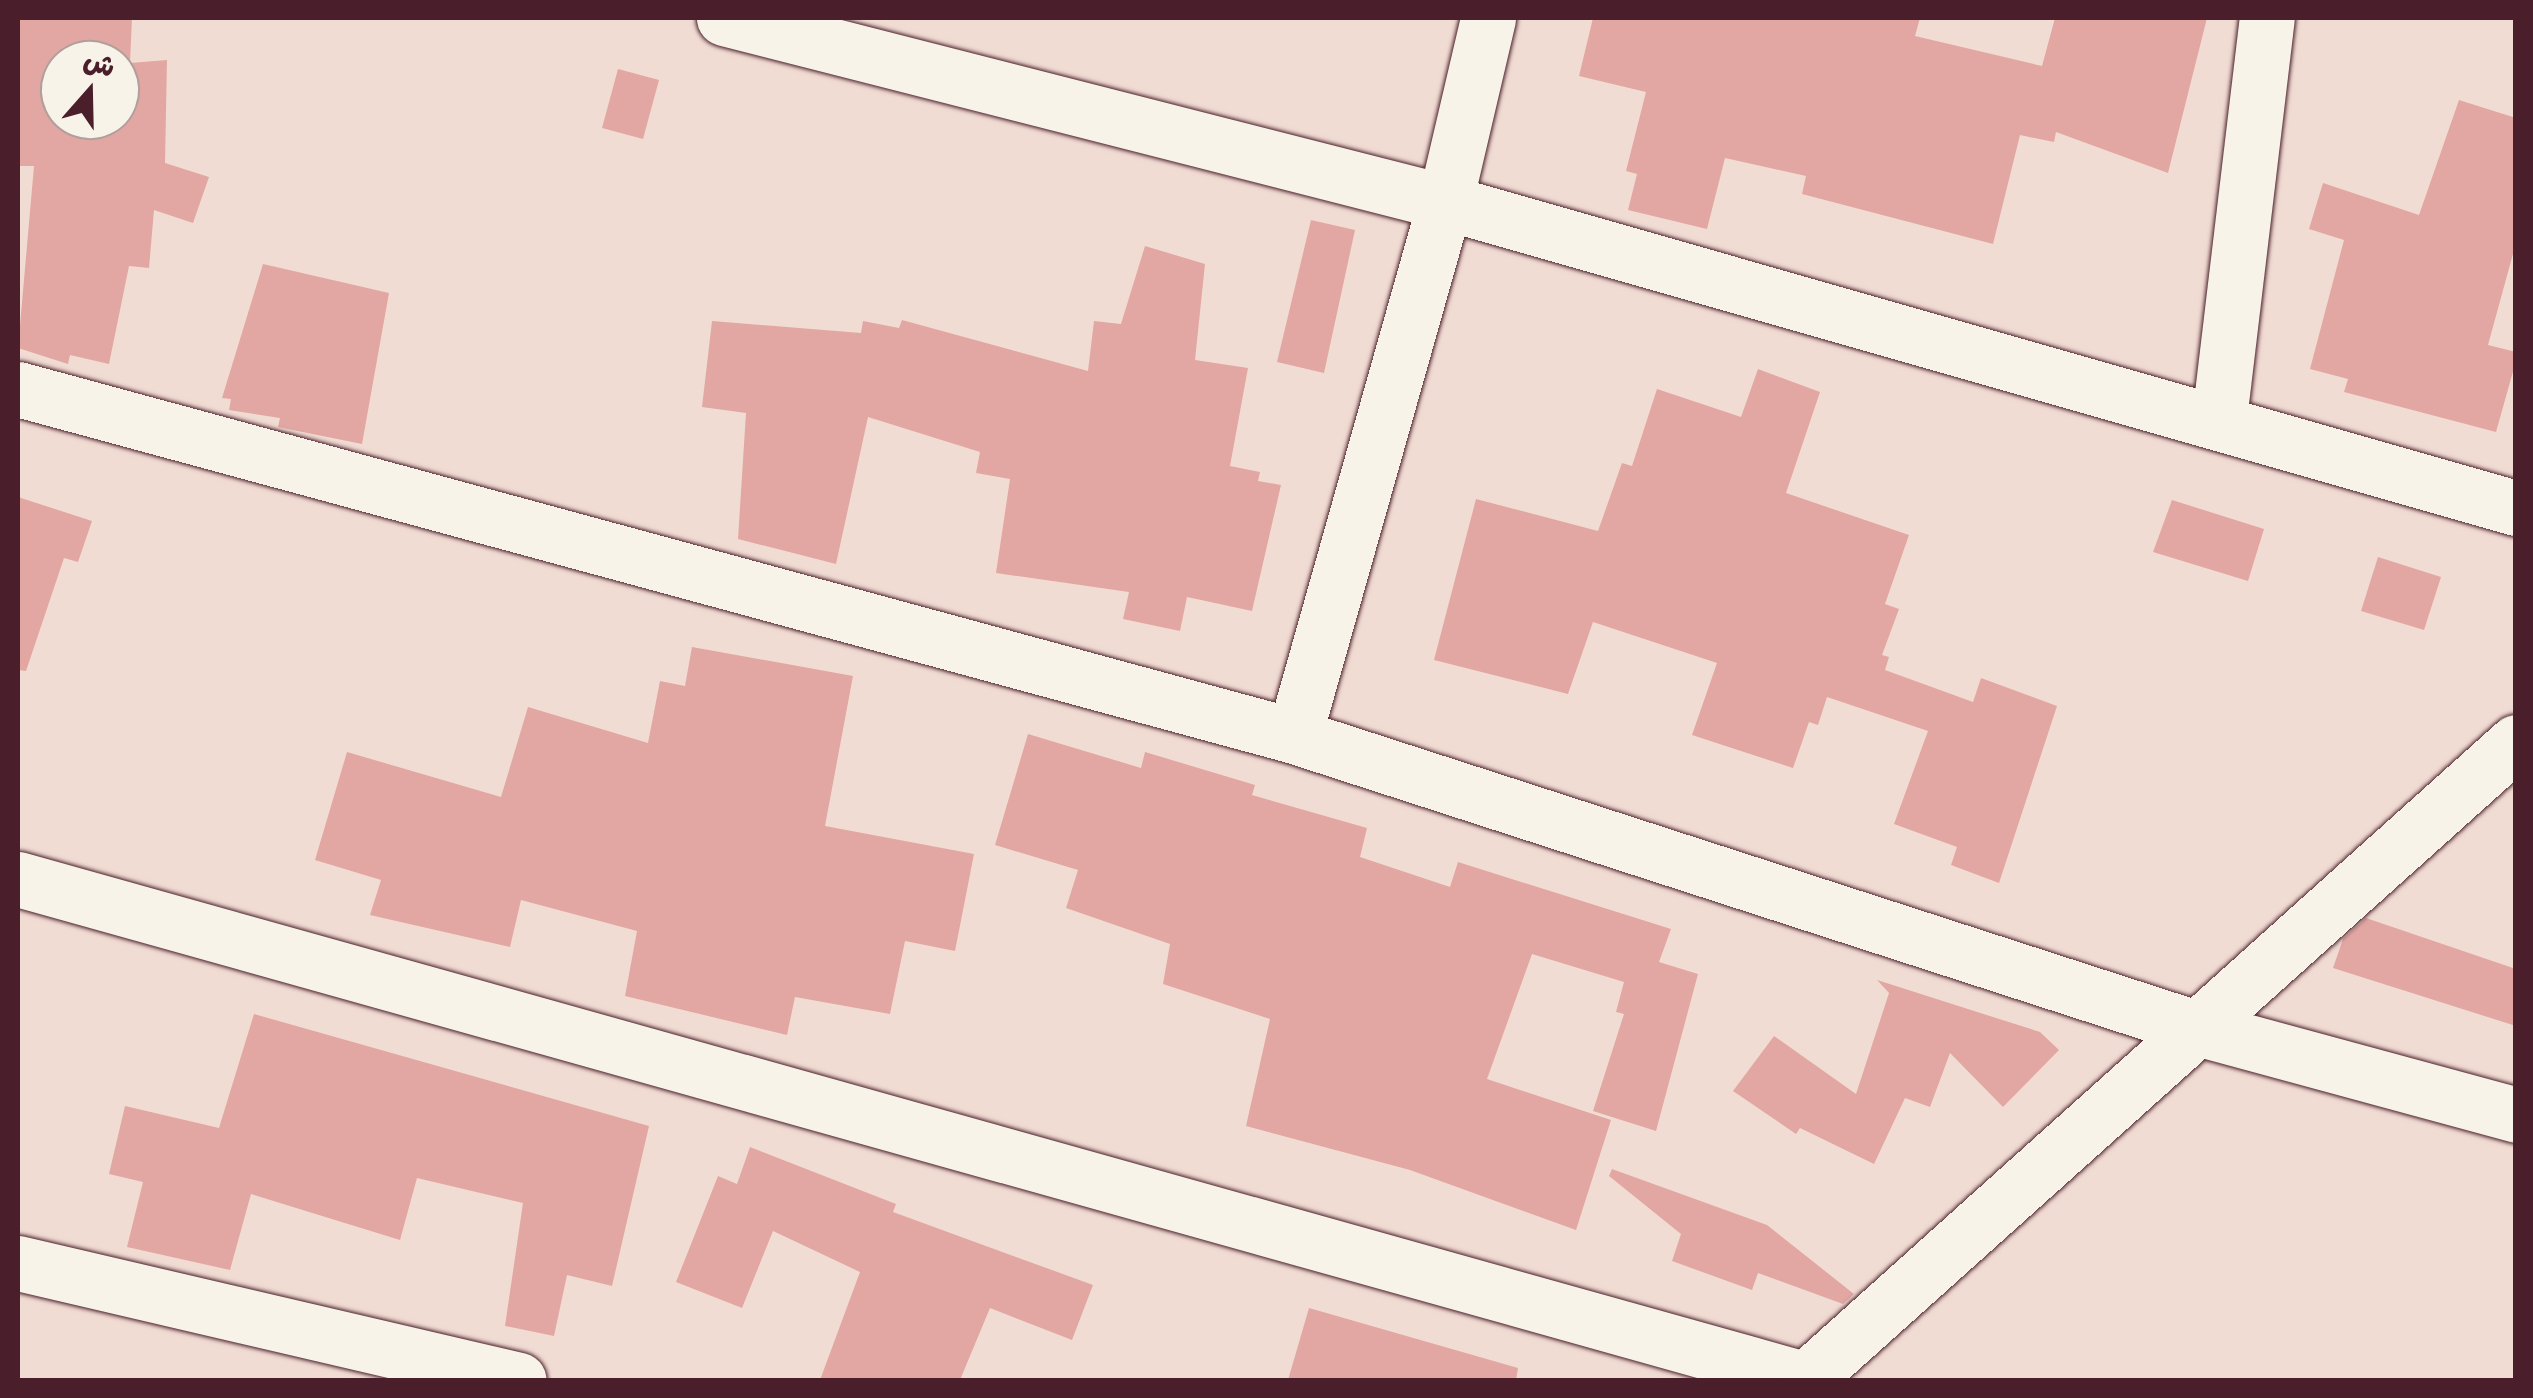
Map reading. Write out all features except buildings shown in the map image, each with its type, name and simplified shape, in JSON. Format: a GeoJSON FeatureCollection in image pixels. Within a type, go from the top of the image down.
{"type":"FeatureCollection","features":[{"type":"Feature","properties":{"kind":"street"},"geometry":{"type":"LineString","coordinates":[[724,18],[1445,202],[2219,419],[2516,508]]}},
{"type":"Feature","properties":{"kind":"street"},"geometry":{"type":"LineString","coordinates":[[1294,736],[1445,202],[1488,18]]}},
{"type":"Feature","properties":{"kind":"street"},"geometry":{"type":"LineString","coordinates":[[2219,419],[2267,18]]}},
{"type":"Feature","properties":{"kind":"street"},"geometry":{"type":"LineString","coordinates":[[18,389],[1294,736],[2193,1027],[2516,1116]]}},
{"type":"Feature","properties":{"kind":"street"},"geometry":{"type":"LineString","coordinates":[[18,879],[1806,1380],[2193,1027],[2516,742]]}},
{"type":"Feature","properties":{"kind":"street"},"geometry":{"type":"LineString","coordinates":[[18,1263],[520,1380]]}}]}
